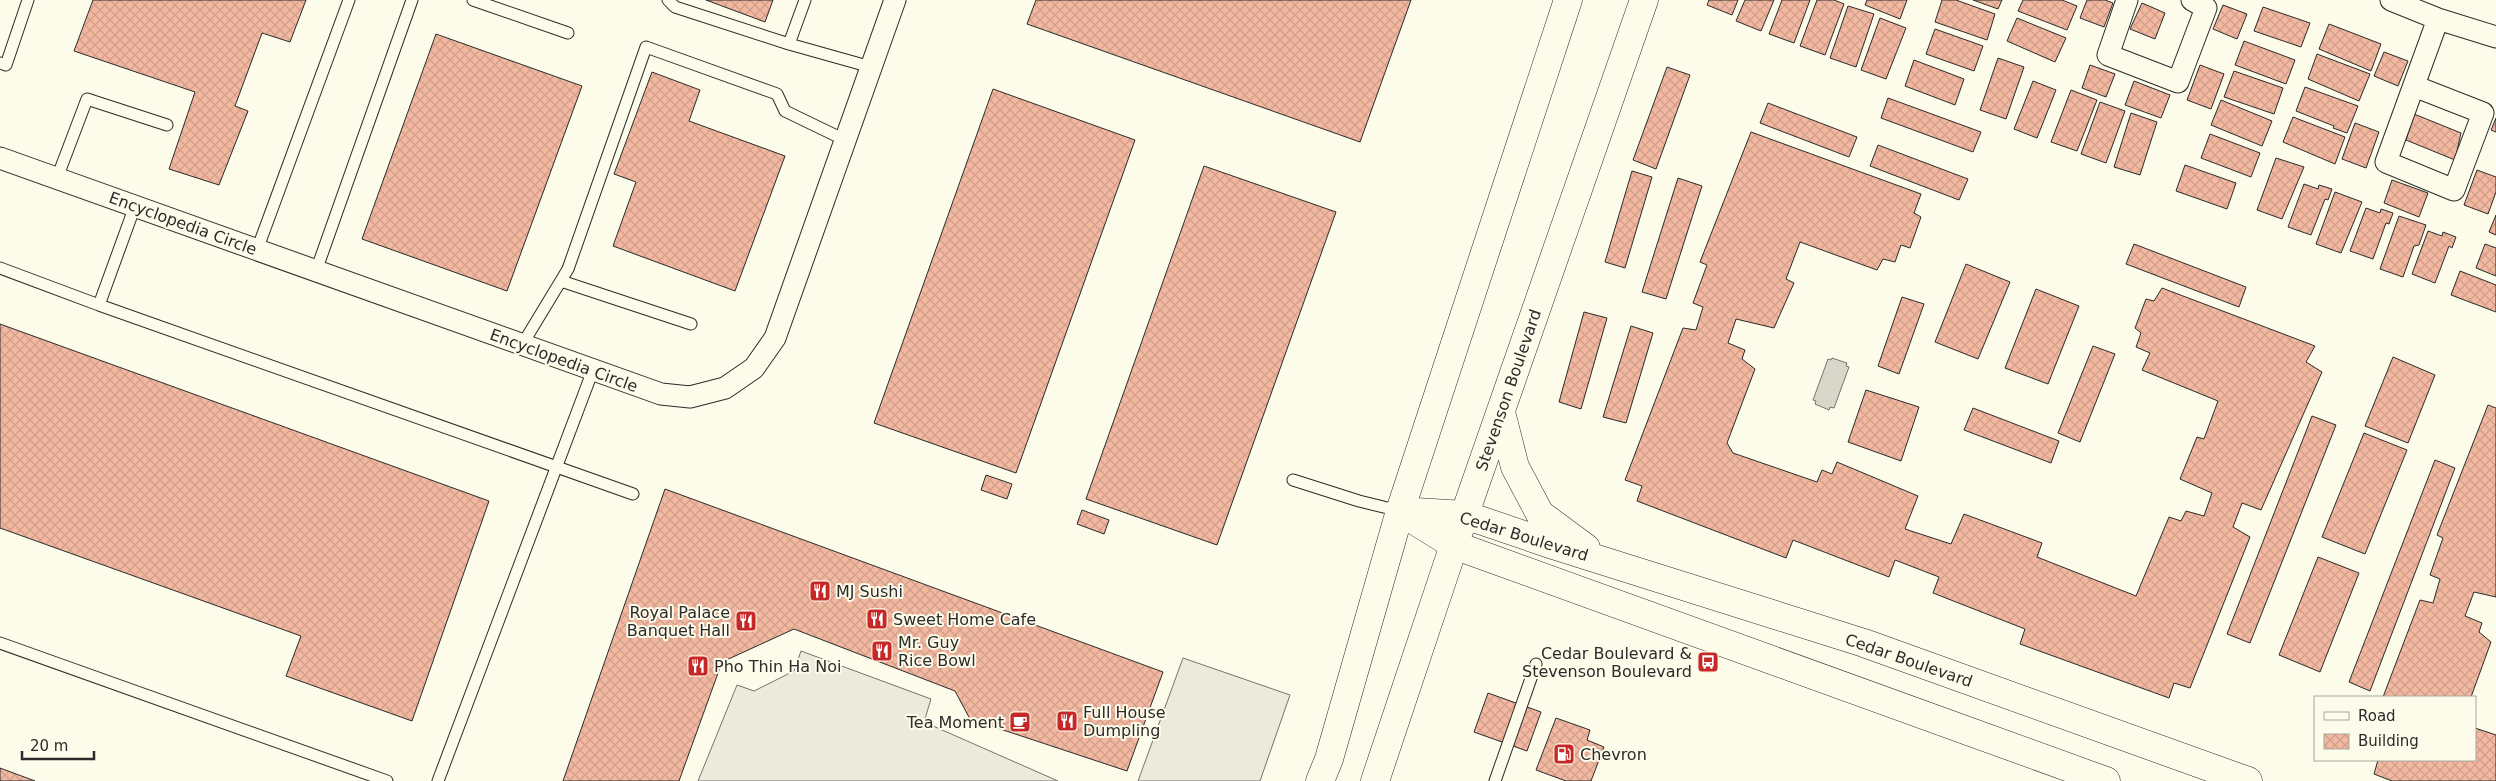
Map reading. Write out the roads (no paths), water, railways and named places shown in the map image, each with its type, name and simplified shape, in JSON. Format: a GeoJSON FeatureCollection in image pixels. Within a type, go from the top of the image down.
{"type":"FeatureCollection","features":[{"type":"Feature","properties":{"kind":"main road"},"geometry":{"type":"LineString","coordinates":[[1320,781],[1329,759],[1400,511],[1568,0]]}},
{"type":"Feature","properties":{"kind":"main road","name":"Stevenson Boulevard"},"geometry":{"type":"LineString","coordinates":[[1375,781],[1500,412],[1644,0]]}},
{"type":"Feature","properties":{"kind":"main road"},"geometry":{"type":"LineString","coordinates":[[1500,412],[1515,467],[1540,514],[1604,561]]}},
{"type":"Feature","properties":{"kind":"main road","name":"Cedar Boulevard"},"geometry":{"type":"LineString","coordinates":[[1400,511],[1465,515],[1864,643],[2248,781]]}},
{"type":"Feature","properties":{"kind":"main road","name":"Cedar Boulevard"},"geometry":{"type":"LineString","coordinates":[[1400,511],[1454,546],[2106,781]]}},
{"type":"Feature","properties":{"kind":"street","name":"Encyclopedia Circle"},"geometry":{"type":"LineString","coordinates":[[0,158],[661,394],[690,397],[725,388],[754,368],[775,338],[895,0]]}},
{"type":"Feature","properties":{"kind":"street"},"geometry":{"type":"LineString","coordinates":[[2127,0],[2108,55],[2178,82],[2206,8],[2192,0]]}},
{"type":"Feature","properties":{"kind":"street"},"geometry":{"type":"LineString","coordinates":[[2392,0],[2438,20],[2496,37]]}},
{"type":"Feature","properties":{"kind":"street"},"geometry":{"type":"LineString","coordinates":[[2414,86],[2482,113],[2454,190],[2386,162],[2438,20]]}},
{"type":"Feature","properties":{"kind":"lane"},"geometry":{"type":"LineString","coordinates":[[0,63],[6,65],[28,0]]}},
{"type":"Feature","properties":{"kind":"lane"},"geometry":{"type":"LineString","coordinates":[[257,250],[349,0]]}},
{"type":"Feature","properties":{"kind":"lane"},"geometry":{"type":"LineString","coordinates":[[316,271],[412,0]]}},
{"type":"Feature","properties":{"kind":"lane"},"geometry":{"type":"LineString","coordinates":[[473,0],[568,33]]}},
{"type":"Feature","properties":{"kind":"lane"},"geometry":{"type":"LineString","coordinates":[[668,0],[675,7],[871,68]]}},
{"type":"Feature","properties":{"kind":"lane"},"geometry":{"type":"LineString","coordinates":[[789,44],[805,0]]}},
{"type":"Feature","properties":{"kind":"lane"},"geometry":{"type":"LineString","coordinates":[[522,345],[568,269],[646,47],[777,94],[785,111],[845,140]]}},
{"type":"Feature","properties":{"kind":"lane"},"geometry":{"type":"LineString","coordinates":[[58,178],[87,99],[167,125]]}},
{"type":"Feature","properties":{"kind":"lane"},"geometry":{"type":"LineString","coordinates":[[99,305],[134,206]]}},
{"type":"Feature","properties":{"kind":"lane"},"geometry":{"type":"LineString","coordinates":[[0,268],[99,305],[633,494]]}},
{"type":"Feature","properties":{"kind":"lane"},"geometry":{"type":"LineString","coordinates":[[562,281],[691,324]]}},
{"type":"Feature","properties":{"kind":"lane"},"geometry":{"type":"LineString","coordinates":[[438,781],[593,370]]}},
{"type":"Feature","properties":{"kind":"lane"},"geometry":{"type":"LineString","coordinates":[[1293,480],[1359,501],[1400,511]]}},
{"type":"Feature","properties":{"kind":"lane"},"geometry":{"type":"LineString","coordinates":[[0,643],[387,781]]}},
{"type":"Feature","properties":{"kind":"lane"},"geometry":{"type":"LineString","coordinates":[[1495,781],[1536,664]]}},
{"type":"Feature","properties":{"kind":"place","name":"MJ Sushi"},"geometry":{"type":"Point","coordinates":[820,591]}},
{"type":"Feature","properties":{"kind":"place","name":"Sweet Home Cafe"},"geometry":{"type":"Point","coordinates":[877,619]}},
{"type":"Feature","properties":{"kind":"place","name":"Royal Palace Banquet Hall"},"geometry":{"type":"Point","coordinates":[746,621]}},
{"type":"Feature","properties":{"kind":"place","name":"Mr. Guy Rice Bowl"},"geometry":{"type":"Point","coordinates":[882,651]}},
{"type":"Feature","properties":{"kind":"place","name":"Cedar Boulevard & Stevenson Boulevard"},"geometry":{"type":"Point","coordinates":[1708,662]}},
{"type":"Feature","properties":{"kind":"place","name":"Pho Thin Ha Noi"},"geometry":{"type":"Point","coordinates":[698,666]}},
{"type":"Feature","properties":{"kind":"place","name":"Full House Dumpling"},"geometry":{"type":"Point","coordinates":[1067,721]}},
{"type":"Feature","properties":{"kind":"place","name":"Tea Moment"},"geometry":{"type":"Point","coordinates":[1020,722]}},
{"type":"Feature","properties":{"kind":"place","name":"Chevron"},"geometry":{"type":"Point","coordinates":[1564,754]}}]}
